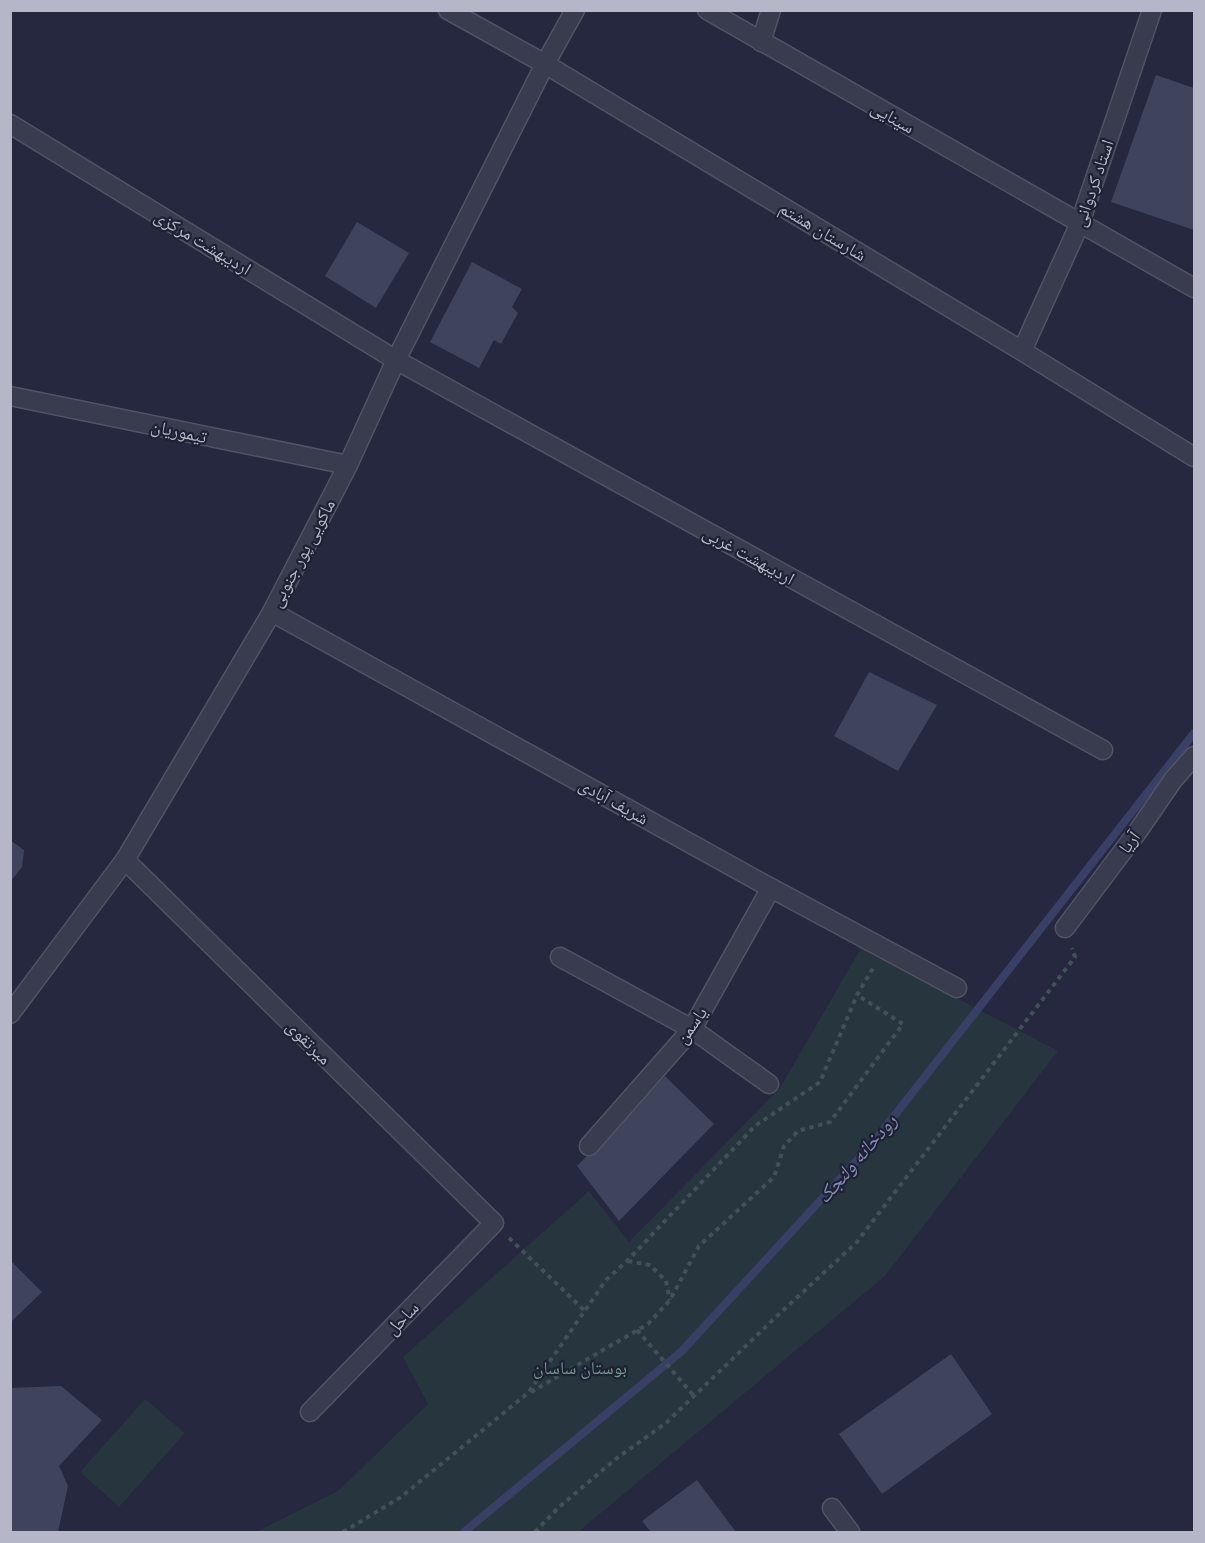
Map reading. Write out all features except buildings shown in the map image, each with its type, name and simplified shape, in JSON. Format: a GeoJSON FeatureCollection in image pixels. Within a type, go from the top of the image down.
{"type":"FeatureCollection","features":[{"type":"Feature","properties":{"kind":"street","name":"شارستان هشتم"},"geometry":{"type":"LineString","coordinates":[[448,10],[545,64],[1194,457]]}},
{"type":"Feature","properties":{"kind":"street","name":"ماکویی‌ پور جنوبی"},"geometry":{"type":"LineString","coordinates":[[10,1014],[125,860],[272,612],[348,465],[396,360],[545,64],[575,10]]}},
{"type":"Feature","properties":{"kind":"street","name":"سینایی"},"geometry":{"type":"LineString","coordinates":[[707,10],[1194,288]]}},
{"type":"Feature","properties":{"kind":"street"},"geometry":{"type":"LineString","coordinates":[[761,42],[771,10]]}},
{"type":"Feature","properties":{"kind":"street","name":"استاد کردوانی"},"geometry":{"type":"LineString","coordinates":[[1022,351],[1080,223],[1152,10]]}},
{"type":"Feature","properties":{"kind":"street","name":"اردیبهشت مرکزی"},"geometry":{"type":"LineString","coordinates":[[10,124],[396,360]]}},
{"type":"Feature","properties":{"kind":"street","name":"اردیبهشت غربی"},"geometry":{"type":"LineString","coordinates":[[396,360],[1103,750]]}},
{"type":"Feature","properties":{"kind":"street","name":"تیموریان"},"geometry":{"type":"LineString","coordinates":[[10,396],[348,465]]}},
{"type":"Feature","properties":{"kind":"street","name":"شریف آبادی"},"geometry":{"type":"LineString","coordinates":[[272,612],[771,888],[957,987]]}},
{"type":"Feature","properties":{"kind":"street","name":"آریا"},"geometry":{"type":"LineString","coordinates":[[1065,928],[1173,780],[1194,756]]}},
{"type":"Feature","properties":{"kind":"street","name":"میرتقوی"},"geometry":{"type":"LineString","coordinates":[[125,860],[494,1223]]}},
{"type":"Feature","properties":{"kind":"street","name":"یاسمن"},"geometry":{"type":"LineString","coordinates":[[589,1146],[692,1029],[771,888]]}},
{"type":"Feature","properties":{"kind":"street"},"geometry":{"type":"LineString","coordinates":[[560,957],[692,1029],[768,1084]]}},
{"type":"Feature","properties":{"kind":"street","name":"ساحل"},"geometry":{"type":"LineString","coordinates":[[310,1412],[494,1223]]}},
{"type":"Feature","properties":{"kind":"street"},"geometry":{"type":"LineString","coordinates":[[832,1508],[850,1533]]}},
{"type":"Feature","properties":{"kind":"path"},"geometry":{"type":"LineString","coordinates":[[536,1533],[558,1508],[617,1458],[666,1423],[856,1243],[1075,957],[1065,928]]}},
{"type":"Feature","properties":{"kind":"path"},"geometry":{"type":"LineString","coordinates":[[528,1393],[606,1280],[627,1261],[755,1126],[820,1082],[857,995],[885,949]]}},
{"type":"Feature","properties":{"kind":"path"},"geometry":{"type":"LineString","coordinates":[[343,1533],[401,1497],[528,1393],[648,1324],[670,1300],[699,1246],[774,1177],[784,1146],[798,1131],[830,1122],[903,1024],[857,995]]}},
{"type":"Feature","properties":{"kind":"path"},"geometry":{"type":"LineString","coordinates":[[494,1223],[585,1311]]}},
{"type":"Feature","properties":{"kind":"path"},"geometry":{"type":"LineString","coordinates":[[627,1261],[650,1265],[666,1281],[670,1300]]}},
{"type":"Feature","properties":{"kind":"path"},"geometry":{"type":"LineString","coordinates":[[637,1330],[694,1396]]}},
{"type":"Feature","properties":{"kind":"green space","name":"بوستان ساسان"},"geometry":{"type":"Polygon","coordinates":[[[861,948],[1058,1051],[885,1276],[578,1532],[256,1532],[338,1491],[428,1404],[403,1357],[589,1191],[629,1242],[780,1088],[861,948]]]}},
{"type":"Feature","properties":{"kind":"green space"},"geometry":{"type":"Polygon","coordinates":[[[145,1399],[185,1433],[119,1507],[80,1472],[145,1399]]]}},
{"type":"Feature","properties":{"kind":"waterway","name":"رودخانه ولنجک"},"geometry":{"type":"LineString","coordinates":[[464,1532],[682,1351],[873,1143],[1194,733]]}}]}
